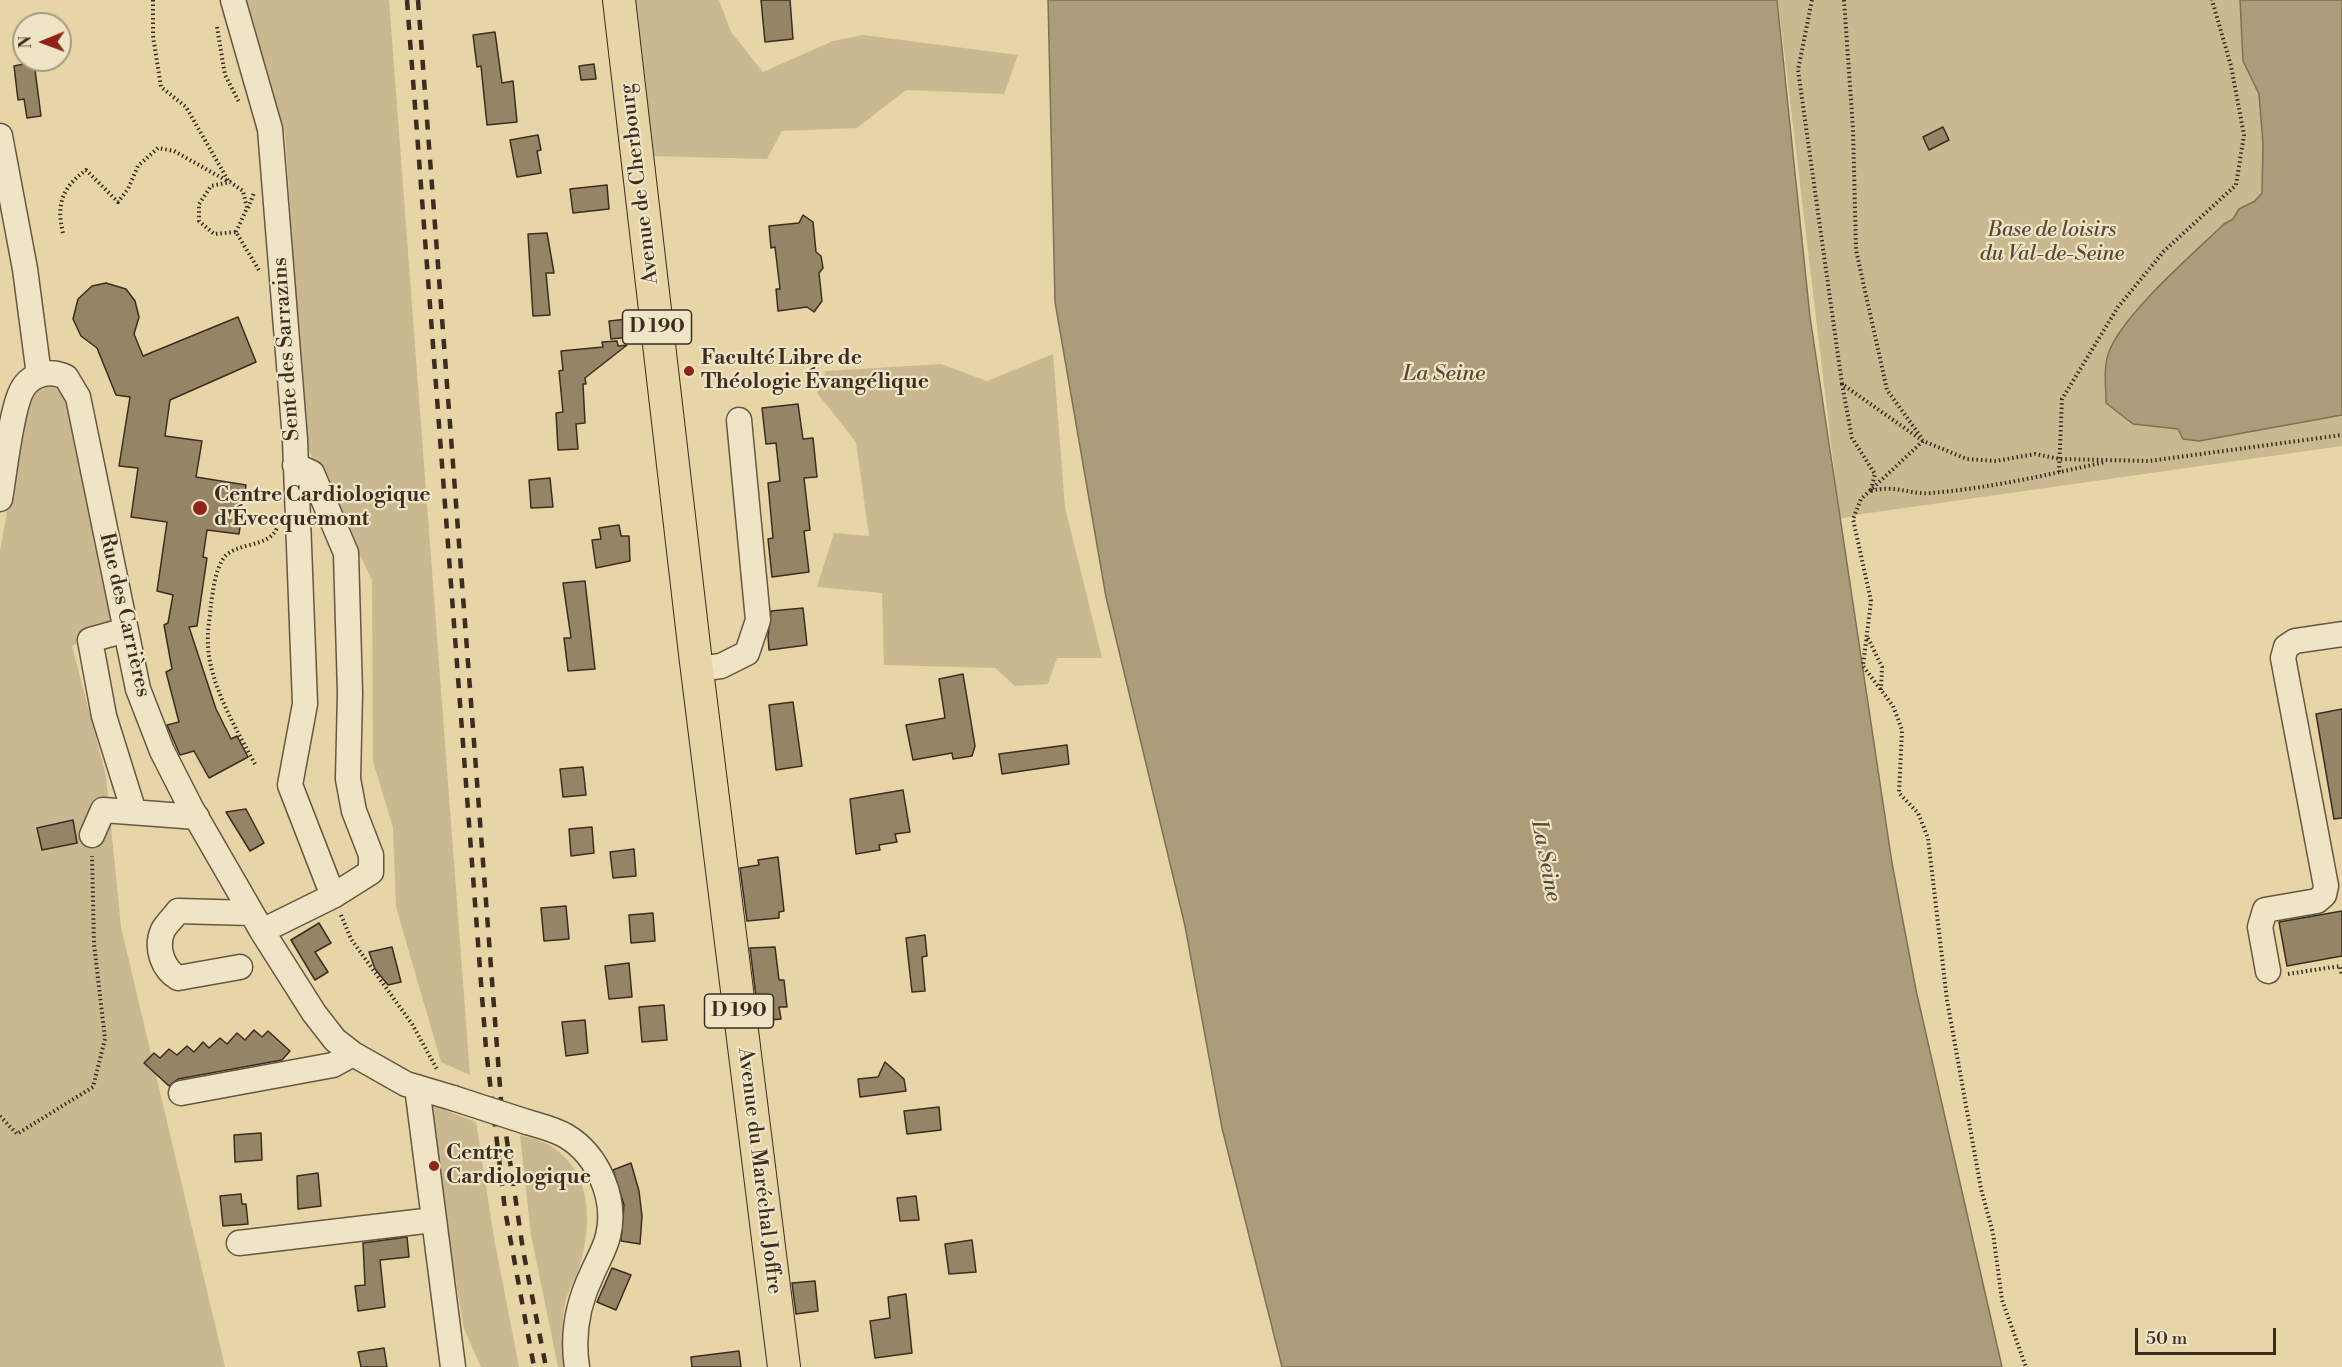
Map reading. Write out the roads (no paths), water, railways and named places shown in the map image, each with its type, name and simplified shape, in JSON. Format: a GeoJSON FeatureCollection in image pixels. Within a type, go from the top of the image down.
{"type":"FeatureCollection","features":[{"type":"Feature","properties":{"kind":"main road","name":"Avenue de Cherbourg"},"geometry":{"type":"LineString","coordinates":[[619,0],[696,662]]}},
{"type":"Feature","properties":{"kind":"main road","name":"Avenue du Maréchal Joffre"},"geometry":{"type":"LineString","coordinates":[[696,662],[784,1367]]}},
{"type":"Feature","properties":{"kind":"street","name":"Sente des Sarrazins"},"geometry":{"type":"LineString","coordinates":[[233,0],[270,129],[295,465],[304,704],[290,785],[333,896]]}},
{"type":"Feature","properties":{"kind":"street"},"geometry":{"type":"LineString","coordinates":[[0,136],[25,268],[39,375],[20,393],[0,499]]}},
{"type":"Feature","properties":{"kind":"street","name":"Rue des Carrières"},"geometry":{"type":"LineString","coordinates":[[39,375],[48,372],[66,377],[78,397],[138,689],[162,751],[257,922],[314,1013],[335,1040],[353,1054],[406,1084],[564,1135],[581,1148],[595,1167],[607,1192],[610,1209],[608,1235],[583,1292],[574,1348],[577,1367]]}},
{"type":"Feature","properties":{"kind":"street"},"geometry":{"type":"LineString","coordinates":[[696,662],[721,666],[747,652],[758,620],[739,420]]}},
{"type":"Feature","properties":{"kind":"street"},"geometry":{"type":"LineString","coordinates":[[240,967],[178,978],[168,972],[161,959],[162,932],[178,911],[257,922],[333,896],[371,873],[371,855],[354,811],[348,778],[350,693],[346,553],[312,473],[295,465]]}},
{"type":"Feature","properties":{"kind":"street"},"geometry":{"type":"LineString","coordinates":[[126,630],[90,639],[104,716],[134,812]]}},
{"type":"Feature","properties":{"kind":"street"},"geometry":{"type":"LineString","coordinates":[[2268,971],[2260,927],[2265,909],[2316,901],[2324,895],[2326,886],[2283,658],[2286,647],[2295,641],[2342,634]]}},
{"type":"Feature","properties":{"kind":"street"},"geometry":{"type":"LineString","coordinates":[[92,836],[103,810],[197,817]]}},
{"type":"Feature","properties":{"kind":"street"},"geometry":{"type":"LineString","coordinates":[[181,1092],[333,1065],[353,1054]]}},
{"type":"Feature","properties":{"kind":"street"},"geometry":{"type":"LineString","coordinates":[[417,1087],[453,1367]]}},
{"type":"Feature","properties":{"kind":"street"},"geometry":{"type":"LineString","coordinates":[[239,1243],[433,1220]]}},
{"type":"Feature","properties":{"kind":"water","name":"La Seine"},"geometry":{"type":"Polygon","coordinates":[[[1048,0],[1777,0],[1810,317],[1892,863],[1916,990],[2002,1367],[1282,1367],[1222,1128],[1185,926],[1106,597],[1055,302],[1048,0]]]}},
{"type":"Feature","properties":{"kind":"water"},"geometry":{"type":"Polygon","coordinates":[[[2240,0],[2342,0],[2342,415],[2199,441],[2183,439],[2178,429],[2133,424],[2106,403],[2106,364],[2116,337],[2143,303],[2224,224],[2233,219],[2239,209],[2255,201],[2262,193],[2263,144],[2259,94],[2243,61],[2240,0]]]}},
{"type":"Feature","properties":{"kind":"railway"},"geometry":{"type":"LineString","coordinates":[[407,0],[486,1049],[505,1210],[534,1367]]}},
{"type":"Feature","properties":{"kind":"railway"},"geometry":{"type":"LineString","coordinates":[[418,0],[501,1100],[523,1250],[546,1367]]}},
{"type":"Feature","properties":{"kind":"place","name":"Faculté Libre de Théologie Évangélique"},"geometry":{"type":"Point","coordinates":[689,371]}},
{"type":"Feature","properties":{"kind":"place","name":"Centre Cardiologique d'Évecquemont"},"geometry":{"type":"Point","coordinates":[200,508]}},
{"type":"Feature","properties":{"kind":"place","name":"Centre Cardiologique"},"geometry":{"type":"Point","coordinates":[434,1166]}},
{"type":"Feature","properties":{"kind":"park label","name":"Base de loisirs du Val-de-Seine"},"geometry":{"type":"Point","coordinates":[2052,243]}}]}
